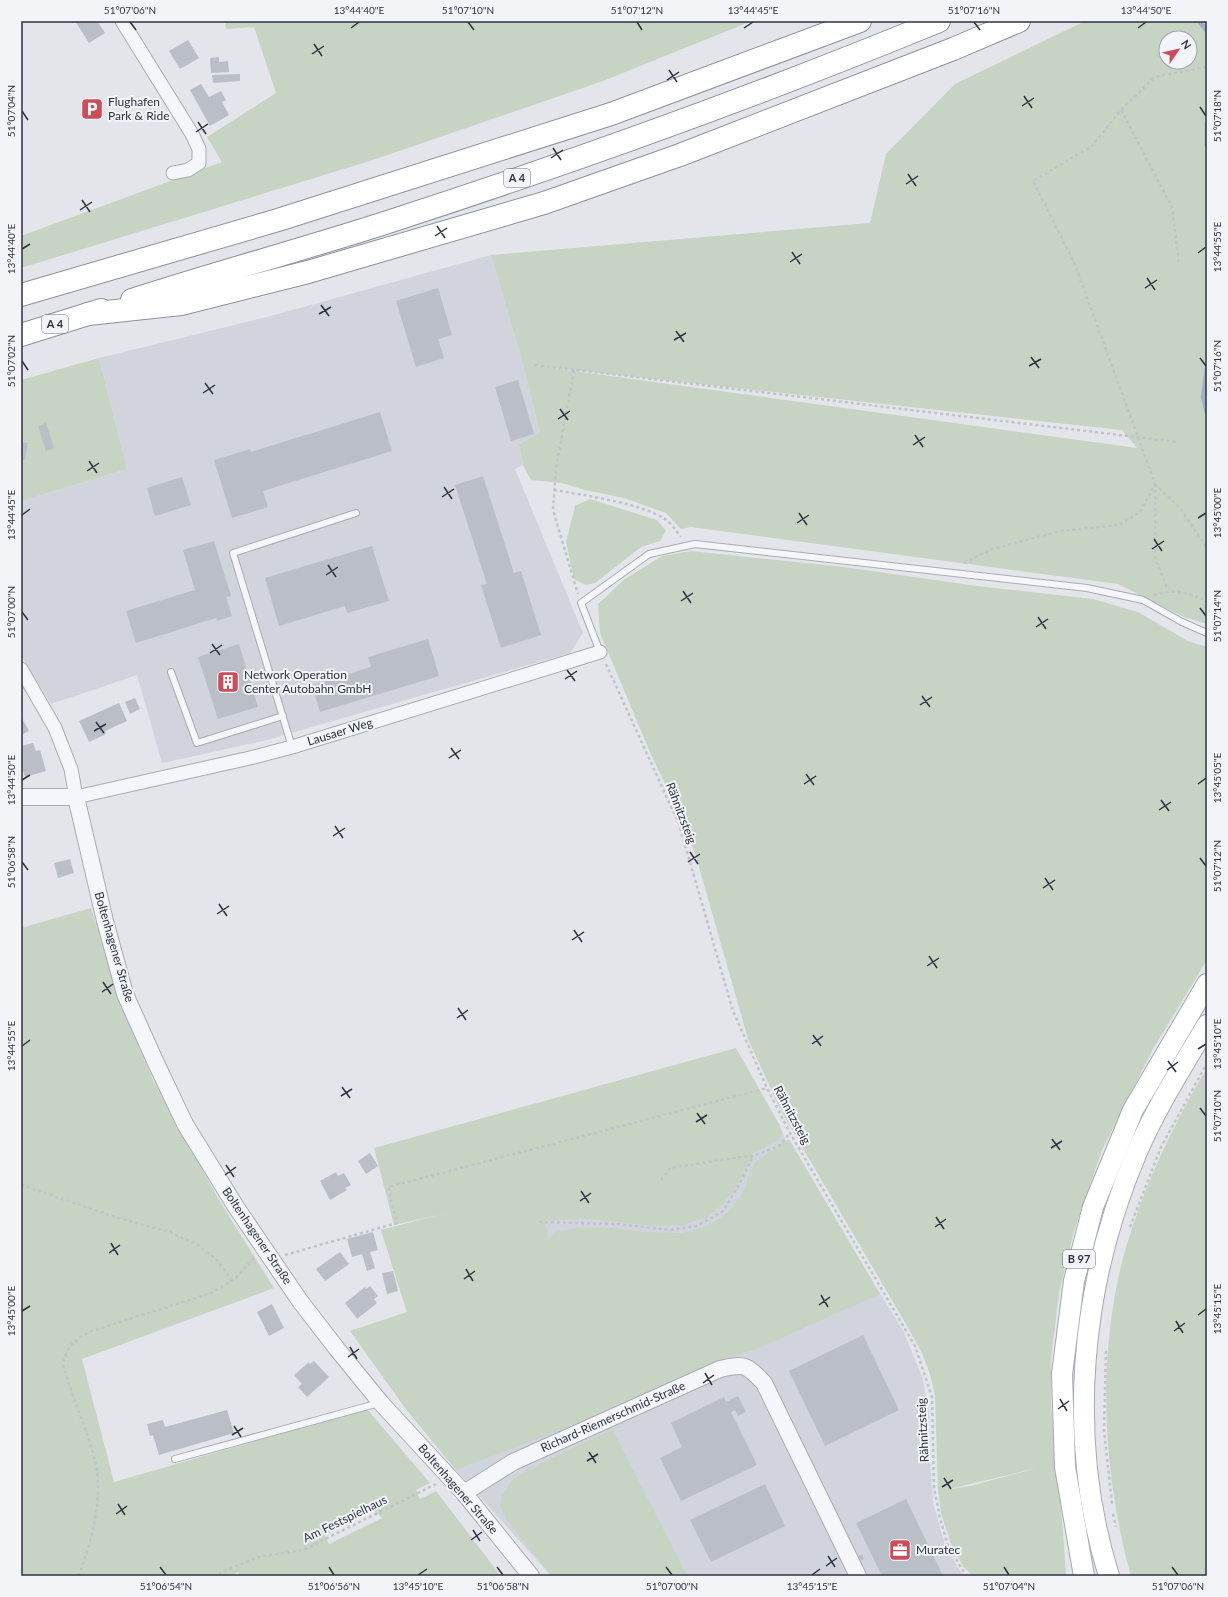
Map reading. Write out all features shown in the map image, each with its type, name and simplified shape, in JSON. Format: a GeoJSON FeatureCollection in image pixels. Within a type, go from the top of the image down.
{"type":"FeatureCollection","features":[{"type":"Feature","properties":{"kind":"highway"},"geometry":{"type":"LineString","coordinates":[[21,295],[278,220],[611,114],[860,21]]}},
{"type":"Feature","properties":{"kind":"highway","name":"A 4"},"geometry":{"type":"LineString","coordinates":[[21,335],[175,286],[381,224],[481,191],[747,97],[939,21]]}},
{"type":"Feature","properties":{"kind":"highway"},"geometry":{"type":"LineString","coordinates":[[88,314],[181,304],[308,272],[544,203],[680,155],[1019,21]]}},
{"type":"Feature","properties":{"kind":"main road","name":"B 97"},"geometry":{"type":"LineString","coordinates":[[1084,1576],[1065,1467],[1062,1374],[1074,1281],[1093,1207],[1133,1110],[1207,984]]}},
{"type":"Feature","properties":{"kind":"main road","name":"B 97"},"geometry":{"type":"LineString","coordinates":[[1108,1576],[1092,1507],[1086,1463],[1084,1418],[1087,1346],[1095,1283],[1113,1215],[1137,1151],[1158,1109],[1207,1025]]}},
{"type":"Feature","properties":{"kind":"street"},"geometry":{"type":"LineString","coordinates":[[122,21],[192,134],[199,149],[199,163],[188,170],[173,173]]}},
{"type":"Feature","properties":{"kind":"street","name":"Lausaer Weg"},"geometry":{"type":"LineString","coordinates":[[76,797],[250,758],[600,652]]}},
{"type":"Feature","properties":{"kind":"street"},"geometry":{"type":"LineString","coordinates":[[21,669],[55,728],[71,768],[76,797],[21,797]]}},
{"type":"Feature","properties":{"kind":"street","name":"Boltenhagener Straße"},"geometry":{"type":"LineString","coordinates":[[76,797],[105,921],[125,994],[185,1124],[236,1207],[300,1301],[381,1403],[464,1493],[531,1576]]}},
{"type":"Feature","properties":{"kind":"street","name":"Richard-Riemerschmid-Straße"},"geometry":{"type":"LineString","coordinates":[[464,1493],[513,1462],[720,1369],[736,1365],[749,1368],[764,1383],[858,1576]]}},
{"type":"Feature","properties":{"kind":"lane"},"geometry":{"type":"LineString","coordinates":[[292,746],[233,553],[356,513]]}},
{"type":"Feature","properties":{"kind":"lane"},"geometry":{"type":"LineString","coordinates":[[600,652],[581,603],[649,554],[695,544],[1087,588],[1143,600],[1182,622],[1207,633]]}},
{"type":"Feature","properties":{"kind":"lane"},"geometry":{"type":"LineString","coordinates":[[171,672],[197,743],[283,716]]}},
{"type":"Feature","properties":{"kind":"lane"},"geometry":{"type":"LineString","coordinates":[[175,1459],[381,1403]]}},
{"type":"Feature","properties":{"kind":"path"},"geometry":{"type":"LineString","coordinates":[[1207,67],[1155,77],[1120,110],[1092,146],[1034,181],[1074,262],[1155,484],[1155,558],[1168,590],[1192,595],[1207,601]]}},
{"type":"Feature","properties":{"kind":"path"},"geometry":{"type":"LineString","coordinates":[[1120,110],[1172,207],[1179,264]]}},
{"type":"Feature","properties":{"kind":"path"},"geometry":{"type":"LineString","coordinates":[[535,365],[1178,442]]}},
{"type":"Feature","properties":{"kind":"path"},"geometry":{"type":"LineString","coordinates":[[574,370],[556,468],[553,510],[581,603]]}},
{"type":"Feature","properties":{"kind":"path"},"geometry":{"type":"LineString","coordinates":[[1155,484],[1180,508],[1207,548]]}},
{"type":"Feature","properties":{"kind":"path"},"geometry":{"type":"LineString","coordinates":[[944,573],[992,550],[1061,531],[1119,525],[1140,512],[1155,484]]}},
{"type":"Feature","properties":{"kind":"path"},"geometry":{"type":"LineString","coordinates":[[554,490],[610,500],[666,519],[682,538],[685,546]]}},
{"type":"Feature","properties":{"kind":"path","name":"Rähnitzsteig"},"geometry":{"type":"LineString","coordinates":[[600,652],[679,824],[733,1011],[766,1088],[790,1133],[915,1346],[932,1397],[934,1488],[940,1518],[948,1546],[965,1574],[969,1576]]}},
{"type":"Feature","properties":{"kind":"path"},"geometry":{"type":"LineString","coordinates":[[1129,1232],[1161,1147],[1207,1063]]}},
{"type":"Feature","properties":{"kind":"path"},"geometry":{"type":"LineString","coordinates":[[282,1256],[398,1223],[388,1187],[766,1088]]}},
{"type":"Feature","properties":{"kind":"path"},"geometry":{"type":"LineString","coordinates":[[661,1180],[670,1168],[753,1156],[779,1146],[790,1133]]}},
{"type":"Feature","properties":{"kind":"path"},"geometry":{"type":"LineString","coordinates":[[539,1222],[617,1224],[670,1230],[697,1226],[723,1211],[743,1178],[753,1156]]}},
{"type":"Feature","properties":{"kind":"path"},"geometry":{"type":"LineString","coordinates":[[21,1185],[118,1218],[170,1232],[198,1245],[218,1261],[232,1281]]}},
{"type":"Feature","properties":{"kind":"path"},"geometry":{"type":"LineString","coordinates":[[79,1576],[96,1513],[98,1488],[95,1462],[63,1365],[66,1350],[73,1341],[89,1332],[211,1292],[232,1281],[256,1255]]}},
{"type":"Feature","properties":{"kind":"path"},"geometry":{"type":"LineString","coordinates":[[1106,1345],[1104,1430],[1112,1510],[1117,1530]]}},
{"type":"Feature","properties":{"kind":"path","name":"Am Festspielhaus"},"geometry":{"type":"LineString","coordinates":[[212,1576],[258,1557],[303,1550],[437,1484]]}},
{"type":"Feature","properties":{"kind":"shaded area"},"geometry":{"type":"Polygon","coordinates":[[[491,255],[523,364],[540,433],[519,444],[523,465],[515,469],[583,633],[570,653],[267,740],[162,763],[137,675],[51,704],[21,656],[21,501],[127,469],[99,358],[271,316],[491,255]]]}},
{"type":"Feature","properties":{"kind":"shaded area"},"geometry":{"type":"Polygon","coordinates":[[[779,1124],[787,1144],[904,1332],[922,1377],[929,1411],[929,1446],[933,1502],[945,1545],[963,1576],[551,1576],[456,1470],[406,1409],[350,1331],[407,1312],[381,1230],[779,1124]]]}},
{"type":"Feature","properties":{"kind":"green space"},"geometry":{"type":"Polygon","coordinates":[[[225,21],[752,21],[603,81],[373,160],[21,268],[21,236],[222,162],[207,137],[276,93],[254,27],[226,29],[225,21]]]}},
{"type":"Feature","properties":{"kind":"green space"},"geometry":{"type":"Polygon","coordinates":[[[1085,21],[1207,21],[1207,624],[1184,617],[1118,584],[691,527],[681,529],[666,513],[624,498],[585,490],[562,483],[531,480],[523,465],[519,444],[540,433],[523,364],[491,255],[870,223],[886,154],[955,84],[1085,21]],[[545,367],[1137,448],[1122,430],[545,367]]]}},
{"type":"Feature","properties":{"kind":"green space"},"geometry":{"type":"Polygon","coordinates":[[[99,358],[127,469],[21,501],[21,380],[99,358]]]}},
{"type":"Feature","properties":{"kind":"green space"},"geometry":{"type":"Polygon","coordinates":[[[590,499],[657,520],[666,531],[660,541],[641,547],[595,583],[586,585],[574,579],[566,542],[575,506],[590,499]]]}},
{"type":"Feature","properties":{"kind":"green space"},"geometry":{"type":"Polygon","coordinates":[[[691,551],[844,567],[977,586],[1093,599],[1138,612],[1188,641],[1207,647],[1207,960],[1153,1049],[1102,1150],[1074,1231],[1059,1293],[1051,1359],[1051,1406],[1066,1576],[973,1576],[963,1566],[952,1547],[941,1513],[938,1491],[935,1396],[930,1374],[921,1351],[781,1111],[748,1039],[695,853],[681,816],[652,757],[600,633],[598,604],[625,579],[662,556],[691,551]],[[1037,1468],[945,1490],[970,1486],[1037,1468]]]}},
{"type":"Feature","properties":{"kind":"green space"},"geometry":{"type":"Polygon","coordinates":[[[91,908],[125,1014],[153,1080],[219,1200],[274,1288],[82,1359],[114,1482],[367,1409],[430,1483],[416,1490],[420,1499],[436,1491],[501,1576],[240,1576],[238,1572],[231,1576],[21,1576],[21,928],[91,908]],[[375,1511],[325,1535],[329,1544],[382,1518],[375,1511]]]}},
{"type":"Feature","properties":{"kind":"green space"},"geometry":{"type":"Polygon","coordinates":[[[736,1048],[779,1124],[783,1134],[776,1141],[753,1154],[741,1179],[723,1204],[707,1217],[683,1225],[656,1226],[586,1219],[544,1220],[549,1239],[555,1232],[577,1228],[617,1228],[645,1232],[682,1233],[710,1225],[727,1213],[742,1194],[754,1163],[789,1139],[880,1294],[757,1349],[730,1356],[591,1418],[456,1470],[406,1409],[350,1331],[407,1312],[381,1230],[452,1212],[394,1225],[374,1148],[736,1048]]]}},
{"type":"Feature","properties":{"kind":"green space"},"geometry":{"type":"Polygon","coordinates":[[[1207,1068],[1207,1576],[1131,1576],[1121,1536],[1114,1495],[1106,1412],[1110,1328],[1116,1287],[1126,1247],[1151,1177],[1171,1133],[1207,1068]]]}},
{"type":"Feature","properties":{"kind":"green space"},"geometry":{"type":"Polygon","coordinates":[[[613,1429],[687,1576],[552,1576],[507,1521],[500,1506],[502,1495],[513,1479],[535,1466],[613,1429]]]}},
{"type":"Feature","properties":{"kind":"building"},"geometry":{"type":"Polygon","coordinates":[[[75,21],[97,21],[105,33],[89,43],[75,21]]]}},
{"type":"Feature","properties":{"kind":"building"},"geometry":{"type":"Polygon","coordinates":[[[188,40],[199,58],[180,69],[169,51],[188,40]]]}},
{"type":"Feature","properties":{"kind":"building"},"geometry":{"type":"Polygon","coordinates":[[[219,57],[219,62],[228,61],[229,72],[211,73],[210,58],[219,57]]]}},
{"type":"Feature","properties":{"kind":"building"},"geometry":{"type":"Polygon","coordinates":[[[240,74],[240,81],[213,83],[212,75],[240,74]]]}},
{"type":"Feature","properties":{"kind":"building"},"geometry":{"type":"Polygon","coordinates":[[[201,84],[209,97],[221,91],[226,100],[222,102],[229,115],[210,126],[190,90],[201,84]]]}},
{"type":"Feature","properties":{"kind":"building"},"geometry":{"type":"Polygon","coordinates":[[[438,288],[452,335],[438,339],[444,358],[416,367],[396,301],[438,288]]]}},
{"type":"Feature","properties":{"kind":"building"},"geometry":{"type":"Polygon","coordinates":[[[518,380],[534,434],[511,441],[495,387],[518,380]]]}},
{"type":"Feature","properties":{"kind":"building"},"geometry":{"type":"Polygon","coordinates":[[[380,412],[392,451],[263,491],[268,507],[232,518],[214,460],[250,449],[251,452],[380,412]]]}},
{"type":"Feature","properties":{"kind":"building"},"geometry":{"type":"Polygon","coordinates":[[[46,423],[54,448],[46,451],[38,426],[46,423]]]}},
{"type":"Feature","properties":{"kind":"building"},"geometry":{"type":"Polygon","coordinates":[[[21,442],[28,443],[25,460],[21,460],[21,442]]]}},
{"type":"Feature","properties":{"kind":"building"},"geometry":{"type":"Polygon","coordinates":[[[483,476],[514,573],[521,571],[541,635],[501,648],[481,585],[487,584],[455,485],[483,476]]]}},
{"type":"Feature","properties":{"kind":"building"},"geometry":{"type":"Polygon","coordinates":[[[182,477],[191,505],[155,516],[147,488],[182,477]]]}},
{"type":"Feature","properties":{"kind":"building"},"geometry":{"type":"Polygon","coordinates":[[[214,541],[231,596],[226,597],[232,616],[217,621],[216,618],[136,643],[126,611],[195,590],[183,550],[214,541]]]}},
{"type":"Feature","properties":{"kind":"building"},"geometry":{"type":"Polygon","coordinates":[[[372,546],[389,601],[347,613],[345,606],[279,626],[265,578],[372,546]]]}},
{"type":"Feature","properties":{"kind":"building"},"geometry":{"type":"Polygon","coordinates":[[[428,639],[439,676],[320,712],[312,685],[371,667],[368,657],[428,639]]]}},
{"type":"Feature","properties":{"kind":"building","name":"Network Operation Center Autobahn GmbH"},"geometry":{"type":"Polygon","coordinates":[[[239,644],[258,707],[218,719],[198,657],[239,644]]]}},
{"type":"Feature","properties":{"kind":"building"},"geometry":{"type":"Polygon","coordinates":[[[135,698],[140,709],[130,714],[125,702],[135,698]]]}},
{"type":"Feature","properties":{"kind":"building"},"geometry":{"type":"Polygon","coordinates":[[[119,703],[127,721],[105,731],[106,734],[89,742],[79,721],[119,703]]]}},
{"type":"Feature","properties":{"kind":"building"},"geometry":{"type":"Polygon","coordinates":[[[21,716],[29,731],[21,735],[21,716]]]}},
{"type":"Feature","properties":{"kind":"building"},"geometry":{"type":"Polygon","coordinates":[[[33,743],[36,751],[40,750],[46,771],[25,777],[21,764],[21,746],[33,743]]]}},
{"type":"Feature","properties":{"kind":"building"},"geometry":{"type":"Polygon","coordinates":[[[70,859],[74,873],[58,878],[54,863],[70,859]]]}},
{"type":"Feature","properties":{"kind":"building"},"geometry":{"type":"Polygon","coordinates":[[[370,1153],[378,1166],[366,1174],[358,1161],[370,1153]]]}},
{"type":"Feature","properties":{"kind":"building"},"geometry":{"type":"Polygon","coordinates":[[[336,1172],[338,1176],[344,1173],[351,1185],[345,1188],[347,1190],[330,1200],[320,1181],[336,1172]]]}},
{"type":"Feature","properties":{"kind":"building"},"geometry":{"type":"Polygon","coordinates":[[[373,1232],[378,1250],[370,1252],[375,1268],[367,1271],[362,1254],[352,1257],[347,1239],[373,1232]]]}},
{"type":"Feature","properties":{"kind":"building"},"geometry":{"type":"Polygon","coordinates":[[[340,1252],[349,1264],[325,1281],[316,1269],[340,1252]]]}},
{"type":"Feature","properties":{"kind":"building"},"geometry":{"type":"Polygon","coordinates":[[[393,1271],[398,1291],[387,1294],[382,1273],[393,1271]]]}},
{"type":"Feature","properties":{"kind":"building"},"geometry":{"type":"Polygon","coordinates":[[[370,1286],[378,1296],[374,1299],[377,1303],[357,1319],[345,1303],[365,1287],[366,1289],[370,1286]]]}},
{"type":"Feature","properties":{"kind":"building"},"geometry":{"type":"Polygon","coordinates":[[[272,1304],[284,1328],[269,1336],[257,1312],[272,1304]]]}},
{"type":"Feature","properties":{"kind":"building"},"geometry":{"type":"Polygon","coordinates":[[[863,1335],[899,1410],[825,1446],[789,1371],[863,1335]]]}},
{"type":"Feature","properties":{"kind":"building"},"geometry":{"type":"Polygon","coordinates":[[[314,1361],[329,1377],[307,1397],[298,1387],[302,1384],[294,1375],[309,1362],[310,1364],[314,1361]]]}},
{"type":"Feature","properties":{"kind":"building"},"geometry":{"type":"Polygon","coordinates":[[[738,1396],[746,1412],[738,1416],[735,1410],[731,1412],[757,1465],[681,1501],[660,1458],[682,1447],[671,1423],[724,1397],[726,1402],[738,1396]]]}},
{"type":"Feature","properties":{"kind":"building"},"geometry":{"type":"Polygon","coordinates":[[[227,1410],[234,1433],[159,1455],[153,1435],[150,1436],[147,1424],[163,1420],[165,1427],[227,1410]]]}},
{"type":"Feature","properties":{"kind":"building"},"geometry":{"type":"Polygon","coordinates":[[[765,1484],[785,1526],[711,1562],[690,1520],[765,1484]]]}},
{"type":"Feature","properties":{"kind":"building","name":"Muratec"},"geometry":{"type":"Polygon","coordinates":[[[906,1499],[943,1576],[882,1576],[856,1523],[906,1499]]]}},
{"type":"Feature","properties":{"kind":"building"},"geometry":{"type":"Polygon","coordinates":[[[862,1554],[864,1559],[860,1561],[858,1556],[862,1554]]]}},
{"type":"Feature","properties":{"kind":"waterway"},"geometry":{"type":"LineString","coordinates":[[1199,21],[1207,31]]}},
{"type":"Feature","properties":{"kind":"waterway"},"geometry":{"type":"LineString","coordinates":[[1207,123],[1207,145]]}},
{"type":"Feature","properties":{"kind":"waterway"},"geometry":{"type":"LineString","coordinates":[[1207,368],[1203,397],[1207,413]]}},
{"type":"Feature","properties":{"kind":"place","name":"Flughafen Park & Ride"},"geometry":{"type":"Point","coordinates":[92,109]}},
{"type":"Feature","properties":{"kind":"place","name":"Network Operation Center Autobahn GmbH"},"geometry":{"type":"Point","coordinates":[228,682]}},
{"type":"Feature","properties":{"kind":"place","name":"Muratec"},"geometry":{"type":"Point","coordinates":[900,1550]}}]}
